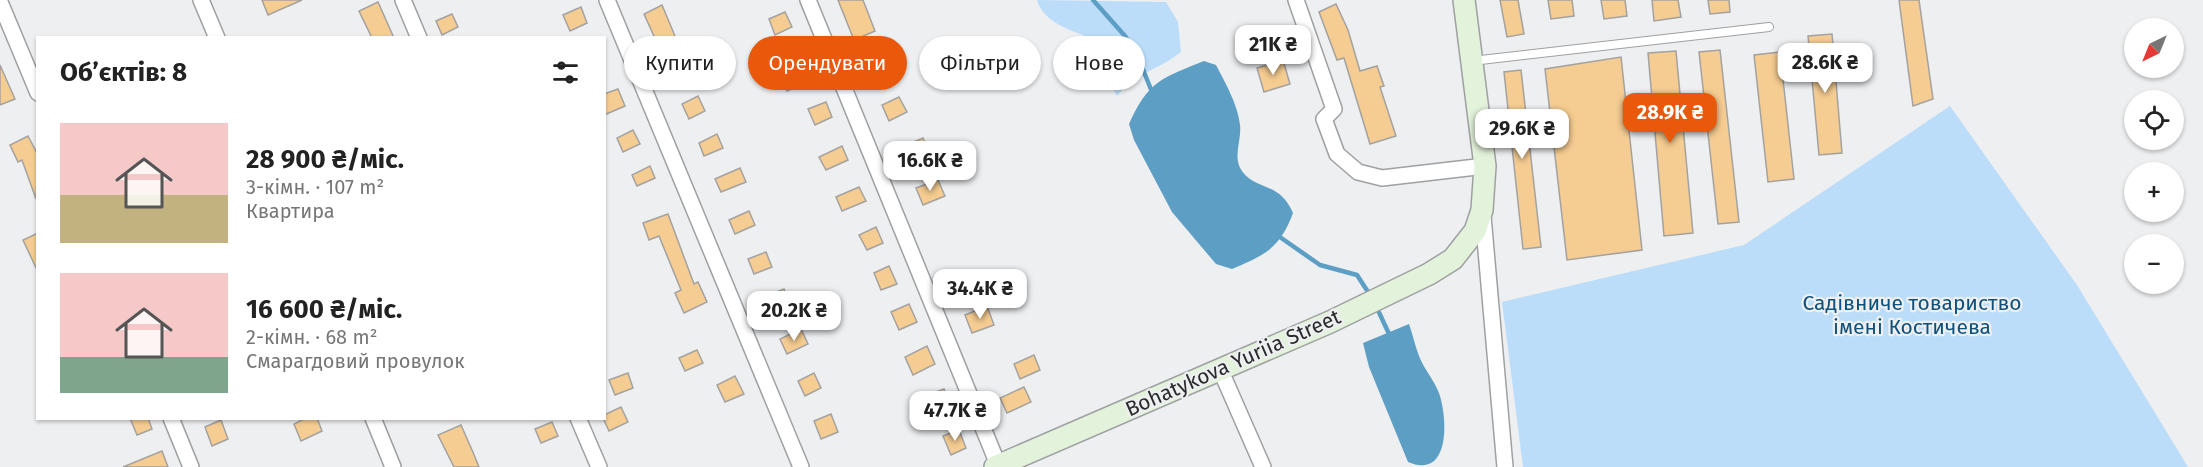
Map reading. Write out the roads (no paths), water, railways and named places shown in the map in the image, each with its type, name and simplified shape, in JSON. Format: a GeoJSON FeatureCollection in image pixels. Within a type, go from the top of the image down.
{"type":"FeatureCollection","features":[{"type":"Feature","properties":{"kind":"street"},"geometry":{"type":"LineString","coordinates":[[201,0],[216,36]]}},
{"type":"Feature","properties":{"kind":"street"},"geometry":{"type":"LineString","coordinates":[[403,0],[418,36]]}},
{"type":"Feature","properties":{"kind":"street"},"geometry":{"type":"LineString","coordinates":[[607,0],[801,467]]}},
{"type":"Feature","properties":{"kind":"street"},"geometry":{"type":"LineString","coordinates":[[808,0],[998,466]]}},
{"type":"Feature","properties":{"kind":"street"},"geometry":{"type":"LineString","coordinates":[[1296,0],[1334,109],[1324,119],[1337,154],[1358,172],[1382,178],[1485,166]]}},
{"type":"Feature","properties":{"kind":"street"},"geometry":{"type":"LineString","coordinates":[[1464,0],[1485,166],[1482,210],[1505,467]]}},
{"type":"Feature","properties":{"kind":"street"},"geometry":{"type":"LineString","coordinates":[[0,2],[36,88]]}},
{"type":"Feature","properties":{"kind":"street","name":"Bohatykova Yuriia Street"},"geometry":{"type":"LineString","coordinates":[[998,466],[1330,322],[1429,274],[1453,259],[1464,247],[1475,231],[1482,210]]}},
{"type":"Feature","properties":{"kind":"street"},"geometry":{"type":"LineString","coordinates":[[1220,369],[1263,467]]}},
{"type":"Feature","properties":{"kind":"street"},"geometry":{"type":"LineString","coordinates":[[172,420],[191,467]]}},
{"type":"Feature","properties":{"kind":"street"},"geometry":{"type":"LineString","coordinates":[[374,420],[393,467]]}},
{"type":"Feature","properties":{"kind":"street"},"geometry":{"type":"LineString","coordinates":[[580,420],[599,467]]}},
{"type":"Feature","properties":{"kind":"lane"},"geometry":{"type":"LineString","coordinates":[[1471,61],[1769,27]]}},
{"type":"Feature","properties":{"kind":"waterway"},"geometry":{"type":"LineString","coordinates":[[1093,0],[1125,36],[1138,57],[1152,92]]}},
{"type":"Feature","properties":{"kind":"waterway"},"geometry":{"type":"LineString","coordinates":[[1277,235],[1320,265],[1357,275],[1370,295]]}},
{"type":"Feature","properties":{"kind":"waterway"},"geometry":{"type":"LineString","coordinates":[[1376,306],[1390,336]]}},
{"type":"Feature","properties":{"kind":"park label","name":"Садівниче товариство імені Костичева"},"geometry":{"type":"Point","coordinates":[1912,315]}}]}
